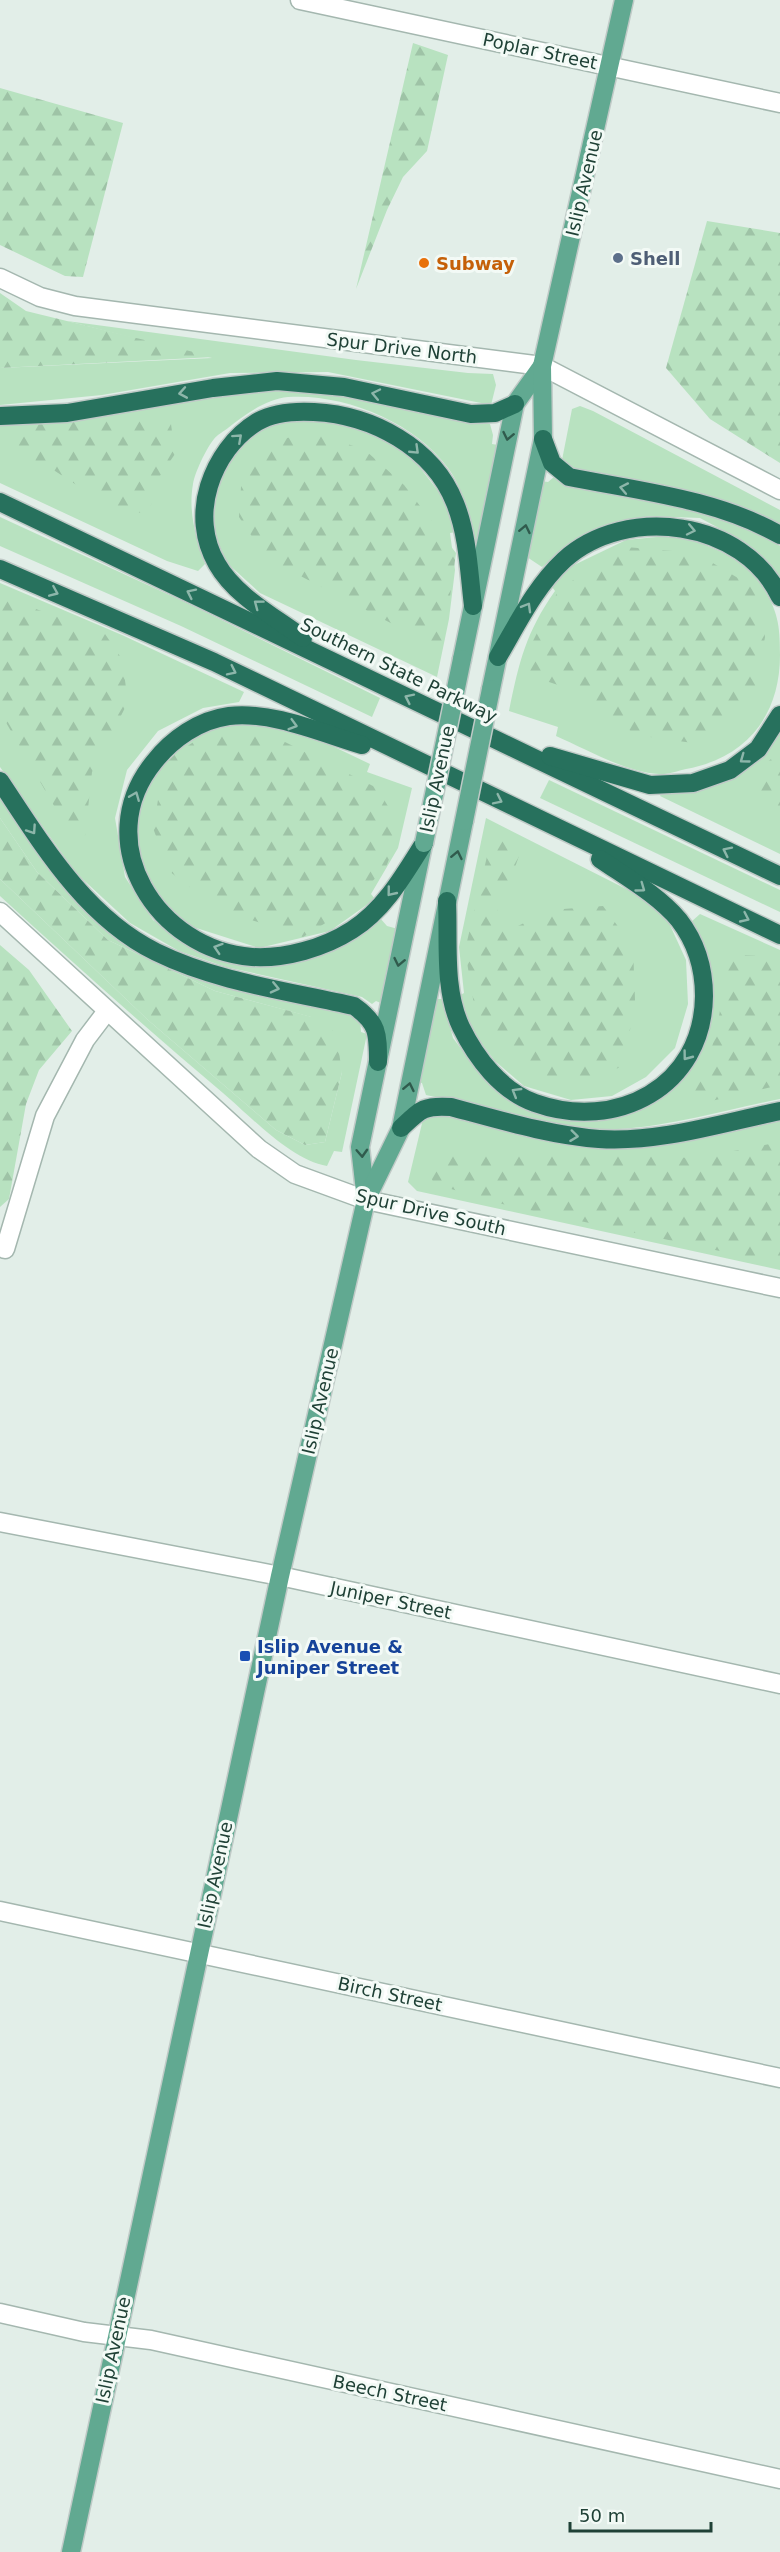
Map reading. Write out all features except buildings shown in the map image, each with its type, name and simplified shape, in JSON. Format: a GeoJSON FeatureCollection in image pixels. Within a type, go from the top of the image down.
{"type":"FeatureCollection","features":[{"type":"Feature","properties":{"kind":"highway"},"geometry":{"type":"LineString","coordinates":[[0,416],[67,413],[213,388],[277,381],[344,387],[471,414],[495,413],[515,404]]}},
{"type":"Feature","properties":{"kind":"highway"},"geometry":{"type":"LineString","coordinates":[[338,664],[241,592],[218,565],[206,535],[203,504],[214,471],[232,443],[258,421],[291,411],[329,413],[368,421],[406,442],[435,470],[455,502],[464,540],[473,606]]}},
{"type":"Feature","properties":{"kind":"highway"},"geometry":{"type":"LineString","coordinates":[[543,439],[552,463],[569,477],[702,504],[764,526],[780,535]]}},
{"type":"Feature","properties":{"kind":"highway","name":"Southern State Parkway"},"geometry":{"type":"LineString","coordinates":[[0,502],[780,876]]}},
{"type":"Feature","properties":{"kind":"highway"},"geometry":{"type":"LineString","coordinates":[[498,657],[541,584],[566,558],[598,538],[631,530],[671,526],[710,534],[746,554],[773,583],[780,597]]}},
{"type":"Feature","properties":{"kind":"highway"},"geometry":{"type":"LineString","coordinates":[[0,569],[214,662],[780,935]]}},
{"type":"Feature","properties":{"kind":"highway"},"geometry":{"type":"LineString","coordinates":[[500,742],[650,784],[693,783],[730,770],[758,749],[780,715]]}},
{"type":"Feature","properties":{"kind":"highway"},"geometry":{"type":"LineString","coordinates":[[407,757],[265,717],[229,716],[195,727],[168,744],[146,771],[132,802],[127,837],[136,875],[154,906],[184,933],[216,948],[252,957],[289,954],[324,945],[353,930],[380,907],[401,880],[424,843]]}},
{"type":"Feature","properties":{"kind":"highway"},"geometry":{"type":"LineString","coordinates":[[0,781],[73,884],[112,923],[154,951],[208,973],[354,1005],[368,1016],[378,1032],[378,1062]]}},
{"type":"Feature","properties":{"kind":"highway"},"geometry":{"type":"LineString","coordinates":[[447,901],[450,991],[460,1025],[479,1059],[503,1084],[534,1102],[569,1112],[608,1111],[644,1100],[670,1078],[693,1049],[703,1016],[704,982],[696,947],[679,920],[649,893],[559,830]]}},
{"type":"Feature","properties":{"kind":"highway"},"geometry":{"type":"LineString","coordinates":[[400,1128],[421,1109],[435,1106],[451,1107],[549,1133],[601,1139],[658,1136],[780,1111]]}},
{"type":"Feature","properties":{"kind":"main road","name":"Islip Avenue"},"geometry":{"type":"LineString","coordinates":[[71,2552],[279,1576],[366,1200],[400,1128],[543,439],[542,366],[624,0]]}},
{"type":"Feature","properties":{"kind":"main road","name":"Islip Avenue"},"geometry":{"type":"LineString","coordinates":[[366,1200],[360,1147],[515,404],[542,366]]}},
{"type":"Feature","properties":{"kind":"street","name":"Poplar Street"},"geometry":{"type":"LineString","coordinates":[[300,0],[780,103]]}},
{"type":"Feature","properties":{"kind":"street","name":"Spur Drive North"},"geometry":{"type":"LineString","coordinates":[[0,278],[40,297],[75,306],[542,366],[780,490]]}},
{"type":"Feature","properties":{"kind":"street","name":"Spur Drive South"},"geometry":{"type":"LineString","coordinates":[[0,912],[259,1149],[295,1174],[366,1200],[780,1288]]}},
{"type":"Feature","properties":{"kind":"street"},"geometry":{"type":"LineString","coordinates":[[5,1249],[45,1116],[85,1040],[107,1011]]}},
{"type":"Feature","properties":{"kind":"street","name":"Juniper Street"},"geometry":{"type":"LineString","coordinates":[[0,1522],[279,1576],[780,1684]]}},
{"type":"Feature","properties":{"kind":"street","name":"Birch Street"},"geometry":{"type":"LineString","coordinates":[[0,1911],[780,2078]]}},
{"type":"Feature","properties":{"kind":"street","name":"Beech Street"},"geometry":{"type":"LineString","coordinates":[[0,2313],[84,2332],[151,2340],[780,2479]]}},
{"type":"Feature","properties":{"kind":"green space"},"geometry":{"type":"Polygon","coordinates":[[[413,43],[448,55],[427,151],[403,177],[387,210],[356,289],[413,43]]]}},
{"type":"Feature","properties":{"kind":"green space"},"geometry":{"type":"Polygon","coordinates":[[[0,88],[123,123],[83,277],[65,276],[0,245],[0,88]]]}},
{"type":"Feature","properties":{"kind":"green space"},"geometry":{"type":"Polygon","coordinates":[[[707,221],[780,233],[780,463],[710,419],[666,368],[707,221]]]}},
{"type":"Feature","properties":{"kind":"green space"},"geometry":{"type":"Polygon","coordinates":[[[0,293],[26,311],[214,357],[0,368],[0,293]]]}},
{"type":"Feature","properties":{"kind":"green space"},"geometry":{"type":"Polygon","coordinates":[[[67,321],[356,360],[493,374],[496,385],[491,405],[328,372],[230,373],[102,395],[0,405],[0,368],[212,358],[67,321]]]}},
{"type":"Feature","properties":{"kind":"green space"},"geometry":{"type":"Polygon","coordinates":[[[302,388],[339,391],[490,424],[493,435],[492,444],[498,445],[475,572],[469,518],[461,492],[448,468],[417,437],[397,424],[376,414],[332,400],[309,397],[280,398],[248,413],[214,439],[198,467],[192,494],[194,525],[205,564],[198,571],[167,561],[0,483],[0,422],[188,398],[302,388]]]}},
{"type":"Feature","properties":{"kind":"green space"},"geometry":{"type":"Polygon","coordinates":[[[580,406],[780,510],[780,525],[728,503],[565,465],[562,460],[572,409],[580,406]]]}},
{"type":"Feature","properties":{"kind":"green space"},"geometry":{"type":"Polygon","coordinates":[[[311,414],[368,428],[414,460],[442,496],[456,532],[450,533],[455,570],[449,619],[437,677],[260,593],[227,563],[211,526],[211,491],[226,457],[261,427],[311,414]]]}},
{"type":"Feature","properties":{"kind":"green space"},"geometry":{"type":"Polygon","coordinates":[[[148,415],[171,424],[175,454],[153,486],[150,515],[107,505],[52,469],[12,449],[38,421],[72,422],[148,415]]]}},
{"type":"Feature","properties":{"kind":"green space"},"geometry":{"type":"Polygon","coordinates":[[[316,433],[365,450],[404,485],[456,553],[444,641],[432,652],[406,631],[266,558],[239,517],[241,487],[253,462],[269,441],[316,433]]]}},
{"type":"Feature","properties":{"kind":"green space"},"geometry":{"type":"Polygon","coordinates":[[[554,477],[568,485],[587,490],[662,503],[711,515],[758,533],[780,546],[780,578],[745,542],[700,518],[648,516],[585,534],[542,567],[527,557],[541,481],[548,482],[554,477]]]}},
{"type":"Feature","properties":{"kind":"green space"},"geometry":{"type":"Polygon","coordinates":[[[0,517],[189,604],[380,698],[372,717],[181,626],[0,546],[0,517]]]}},
{"type":"Feature","properties":{"kind":"green space"},"geometry":{"type":"Polygon","coordinates":[[[677,535],[724,553],[745,567],[762,586],[772,603],[779,635],[778,677],[774,697],[756,731],[726,755],[707,763],[659,774],[633,769],[606,759],[556,736],[558,727],[509,711],[516,677],[530,634],[555,591],[550,584],[572,566],[626,540],[677,535]]]}},
{"type":"Feature","properties":{"kind":"green space"},"geometry":{"type":"Polygon","coordinates":[[[626,547],[696,553],[758,590],[765,637],[753,701],[700,744],[636,735],[576,691],[546,681],[532,683],[527,653],[559,589],[626,547]]]}},
{"type":"Feature","properties":{"kind":"green space"},"geometry":{"type":"Polygon","coordinates":[[[0,583],[122,635],[244,692],[239,702],[203,708],[158,731],[127,770],[115,818],[125,877],[153,920],[195,947],[241,961],[380,918],[387,926],[398,929],[383,1004],[376,1001],[372,1004],[362,997],[226,967],[179,951],[130,923],[76,873],[0,767],[0,583]]]}},
{"type":"Feature","properties":{"kind":"green space"},"geometry":{"type":"Polygon","coordinates":[[[0,596],[105,634],[122,659],[128,702],[92,772],[85,836],[57,811],[0,712],[0,596]]]}},
{"type":"Feature","properties":{"kind":"green space"},"geometry":{"type":"Polygon","coordinates":[[[257,721],[301,731],[370,764],[367,772],[412,788],[398,848],[371,894],[375,899],[330,931],[259,948],[190,926],[151,889],[134,836],[141,792],[167,751],[210,726],[257,721]]]}},
{"type":"Feature","properties":{"kind":"green space"},"geometry":{"type":"Polygon","coordinates":[[[780,729],[780,854],[660,796],[665,787],[701,786],[780,729]]]}},
{"type":"Feature","properties":{"kind":"green space"},"geometry":{"type":"Polygon","coordinates":[[[207,733],[271,735],[377,788],[401,828],[386,867],[343,912],[303,937],[218,909],[169,871],[153,828],[165,761],[207,733]]]}},
{"type":"Feature","properties":{"kind":"green space"},"geometry":{"type":"Polygon","coordinates":[[[780,752],[780,811],[761,798],[756,771],[780,752]]]}},
{"type":"Feature","properties":{"kind":"green space"},"geometry":{"type":"Polygon","coordinates":[[[549,780],[780,890],[780,912],[540,798],[549,780]]]}},
{"type":"Feature","properties":{"kind":"green space"},"geometry":{"type":"Polygon","coordinates":[[[0,798],[49,870],[101,923],[161,961],[360,1017],[361,1032],[367,1034],[342,1152],[334,1151],[327,1166],[300,1156],[286,1147],[138,1020],[0,896],[0,879],[148,1020],[276,1130],[305,1145],[325,1142],[342,1072],[311,1017],[215,991],[108,940],[37,872],[0,818],[0,798]]]}},
{"type":"Feature","properties":{"kind":"green space"},"geometry":{"type":"Polygon","coordinates":[[[0,818],[37,872],[108,940],[215,991],[312,1017],[336,1033],[342,1072],[325,1142],[305,1145],[276,1130],[148,1020],[0,879],[0,818]]]}},
{"type":"Feature","properties":{"kind":"green space"},"geometry":{"type":"Polygon","coordinates":[[[486,818],[644,898],[669,923],[686,960],[688,1004],[675,1048],[646,1077],[612,1096],[571,1100],[524,1086],[495,1061],[469,1027],[457,997],[464,993],[459,947],[486,818]]]}},
{"type":"Feature","properties":{"kind":"green space"},"geometry":{"type":"Polygon","coordinates":[[[493,831],[519,856],[510,881],[495,901],[500,921],[514,928],[550,910],[603,906],[633,947],[635,1000],[624,1066],[584,1080],[545,1076],[478,1029],[465,950],[493,831]]]}},
{"type":"Feature","properties":{"kind":"green space"},"geometry":{"type":"Polygon","coordinates":[[[700,914],[780,950],[780,1099],[642,1127],[600,1129],[534,1120],[426,1095],[422,1083],[416,1082],[432,999],[443,999],[453,1038],[480,1074],[511,1099],[634,1107],[704,1031],[691,922],[700,914]]]}},
{"type":"Feature","properties":{"kind":"green space"},"geometry":{"type":"Polygon","coordinates":[[[0,945],[29,970],[72,1031],[39,1070],[26,1104],[9,1199],[0,1207],[0,945]]]}},
{"type":"Feature","properties":{"kind":"green space"},"geometry":{"type":"Polygon","coordinates":[[[727,954],[761,956],[780,964],[780,1085],[694,1105],[698,1078],[716,1032],[727,954]]]}},
{"type":"Feature","properties":{"kind":"green space"},"geometry":{"type":"Polygon","coordinates":[[[438,1113],[518,1133],[588,1145],[780,1116],[780,1270],[417,1191],[408,1182],[424,1115],[438,1113]]]}},
{"type":"Feature","properties":{"kind":"green space"},"geometry":{"type":"Polygon","coordinates":[[[780,1142],[780,1264],[506,1205],[434,1184],[428,1170],[443,1156],[489,1151],[697,1158],[780,1142]]]}},
{"type":"Feature","properties":{"kind":"place","name":"Shell"},"geometry":{"type":"Point","coordinates":[618,258]}},
{"type":"Feature","properties":{"kind":"place","name":"Subway"},"geometry":{"type":"Point","coordinates":[424,263]}},
{"type":"Feature","properties":{"kind":"place","name":"Islip Avenue & Juniper Street"},"geometry":{"type":"Point","coordinates":[245,1656]}}]}
